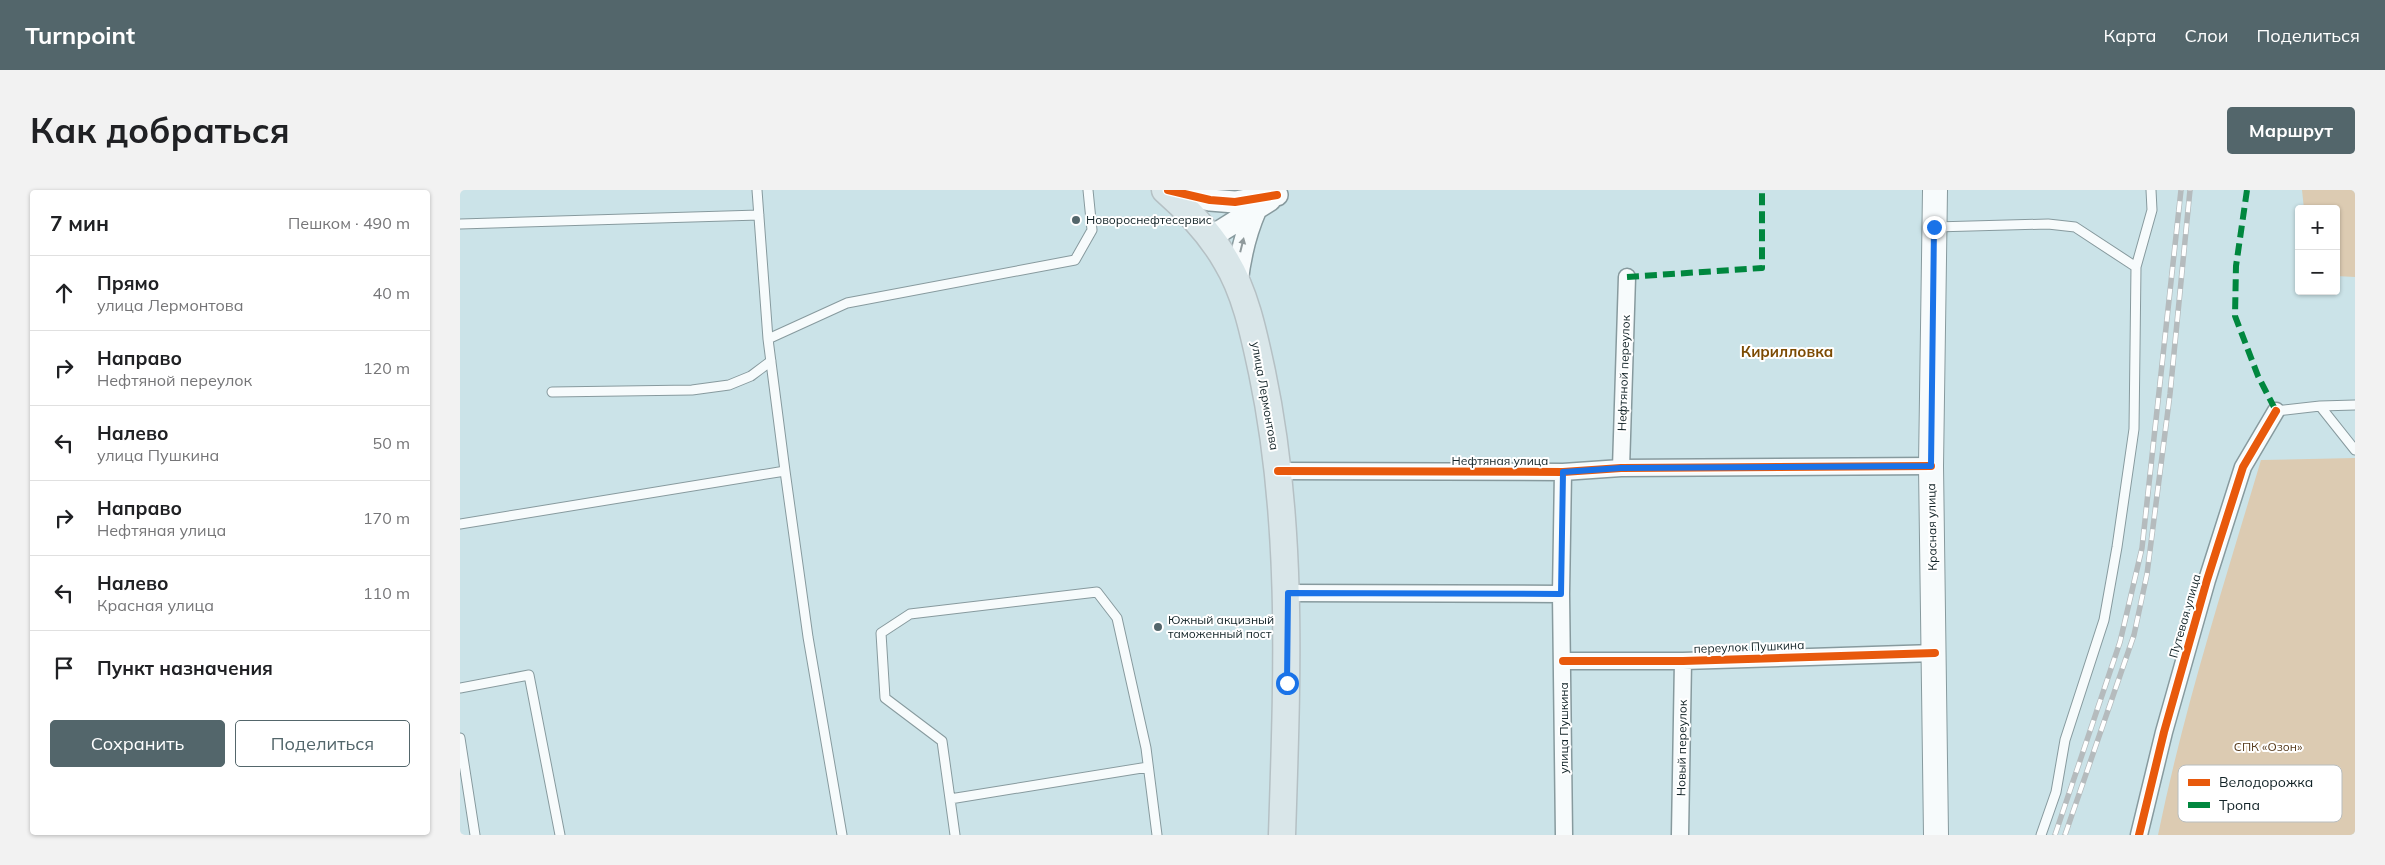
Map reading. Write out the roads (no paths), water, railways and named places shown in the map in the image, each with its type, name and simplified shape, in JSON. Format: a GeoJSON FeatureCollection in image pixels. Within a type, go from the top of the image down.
{"type":"FeatureCollection","features":[{"type":"Feature","properties":{"kind":"main road","name":"улица Лермонтова"},"geometry":{"type":"LineString","coordinates":[[1166,190],[1189,211],[1211,237],[1227,262],[1237,283],[1255,337],[1269,403],[1278,471],[1288,593],[1282,835]]}},
{"type":"Feature","properties":{"kind":"main road","name":"Красная улица"},"geometry":{"type":"LineString","coordinates":[[1935,190],[1931,466],[1936,835]]}},
{"type":"Feature","properties":{"kind":"street"},"geometry":{"type":"LineString","coordinates":[[1166,190],[1210,200],[1235,202],[1281,193]]}},
{"type":"Feature","properties":{"kind":"street"},"geometry":{"type":"LineString","coordinates":[[1211,237],[1281,193]]}},
{"type":"Feature","properties":{"kind":"street"},"geometry":{"type":"LineString","coordinates":[[1237,283],[1245,233],[1256,209]]}},
{"type":"Feature","properties":{"kind":"street","name":"Нефтяной переулок"},"geometry":{"type":"LineString","coordinates":[[1621,468],[1627,277]]}},
{"type":"Feature","properties":{"kind":"street","name":"Путевая улица"},"geometry":{"type":"LineString","coordinates":[[2139,835],[2201,599],[2243,467],[2276,411]]}},
{"type":"Feature","properties":{"kind":"street","name":"Нефтяная улица"},"geometry":{"type":"LineString","coordinates":[[1278,471],[1563,472],[1621,468],[1931,466]]}},
{"type":"Feature","properties":{"kind":"street","name":"улица Пушкина"},"geometry":{"type":"LineString","coordinates":[[1563,472],[1561,594],[1564,835]]}},
{"type":"Feature","properties":{"kind":"street"},"geometry":{"type":"LineString","coordinates":[[1288,593],[1561,594]]}},
{"type":"Feature","properties":{"kind":"street","name":"переулок Пушкина"},"geometry":{"type":"LineString","coordinates":[[1563,661],[1683,660],[1935,653]]}},
{"type":"Feature","properties":{"kind":"street","name":"Новый переулок"},"geometry":{"type":"LineString","coordinates":[[1680,835],[1683,660]]}},
{"type":"Feature","properties":{"kind":"lane"},"geometry":{"type":"LineString","coordinates":[[757,190],[768,339],[785,471],[808,638],[842,835]]}},
{"type":"Feature","properties":{"kind":"lane"},"geometry":{"type":"LineString","coordinates":[[768,339],[847,303],[1075,260],[1092,230],[1088,190]]}},
{"type":"Feature","properties":{"kind":"lane"},"geometry":{"type":"LineString","coordinates":[[2041,835],[2056,792],[2065,740],[2104,620],[2117,547],[2134,429],[2136,267],[2152,210],[2151,190]]}},
{"type":"Feature","properties":{"kind":"lane"},"geometry":{"type":"LineString","coordinates":[[460,224],[759,215]]}},
{"type":"Feature","properties":{"kind":"lane"},"geometry":{"type":"LineString","coordinates":[[1934,227],[2048,224],[2075,227],[2136,267]]}},
{"type":"Feature","properties":{"kind":"lane"},"geometry":{"type":"LineString","coordinates":[[552,392],[692,390],[729,385],[751,376],[771,361]]}},
{"type":"Feature","properties":{"kind":"lane"},"geometry":{"type":"LineString","coordinates":[[2276,411],[2320,406],[2355,405]]}},
{"type":"Feature","properties":{"kind":"lane"},"geometry":{"type":"LineString","coordinates":[[2320,406],[2355,450]]}},
{"type":"Feature","properties":{"kind":"lane"},"geometry":{"type":"LineString","coordinates":[[460,524],[785,471]]}},
{"type":"Feature","properties":{"kind":"lane"},"geometry":{"type":"LineString","coordinates":[[955,835],[942,741],[885,698],[881,633],[910,614],[1097,592],[1117,618],[1148,767],[1157,835]]}},
{"type":"Feature","properties":{"kind":"lane"},"geometry":{"type":"LineString","coordinates":[[460,688],[529,675],[560,835]]}},
{"type":"Feature","properties":{"kind":"lane"},"geometry":{"type":"LineString","coordinates":[[460,738],[475,835]]}},
{"type":"Feature","properties":{"kind":"lane"},"geometry":{"type":"LineString","coordinates":[[950,799],[1148,767]]}},
{"type":"Feature","properties":{"kind":"railway"},"geometry":{"type":"LineString","coordinates":[[2055,835],[2120,642],[2142,548],[2181,190]]}},
{"type":"Feature","properties":{"kind":"railway"},"geometry":{"type":"LineString","coordinates":[[2065,835],[2134,635],[2147,574],[2170,394],[2190,190]]}},
{"type":"Feature","properties":{"kind":"place","name":"Новороснефтесервис"},"geometry":{"type":"Point","coordinates":[1076,220]}},
{"type":"Feature","properties":{"kind":"place","name":"Южный акцизный таможенный пост"},"geometry":{"type":"Point","coordinates":[1158,627]}},
{"type":"Feature","properties":{"kind":"district","name":"Кирилловка"},"geometry":{"type":"Point","coordinates":[1787,352]}},
{"type":"Feature","properties":{"kind":"park label","name":"СПК «Озон»"},"geometry":{"type":"Point","coordinates":[2268,747]}}]}
